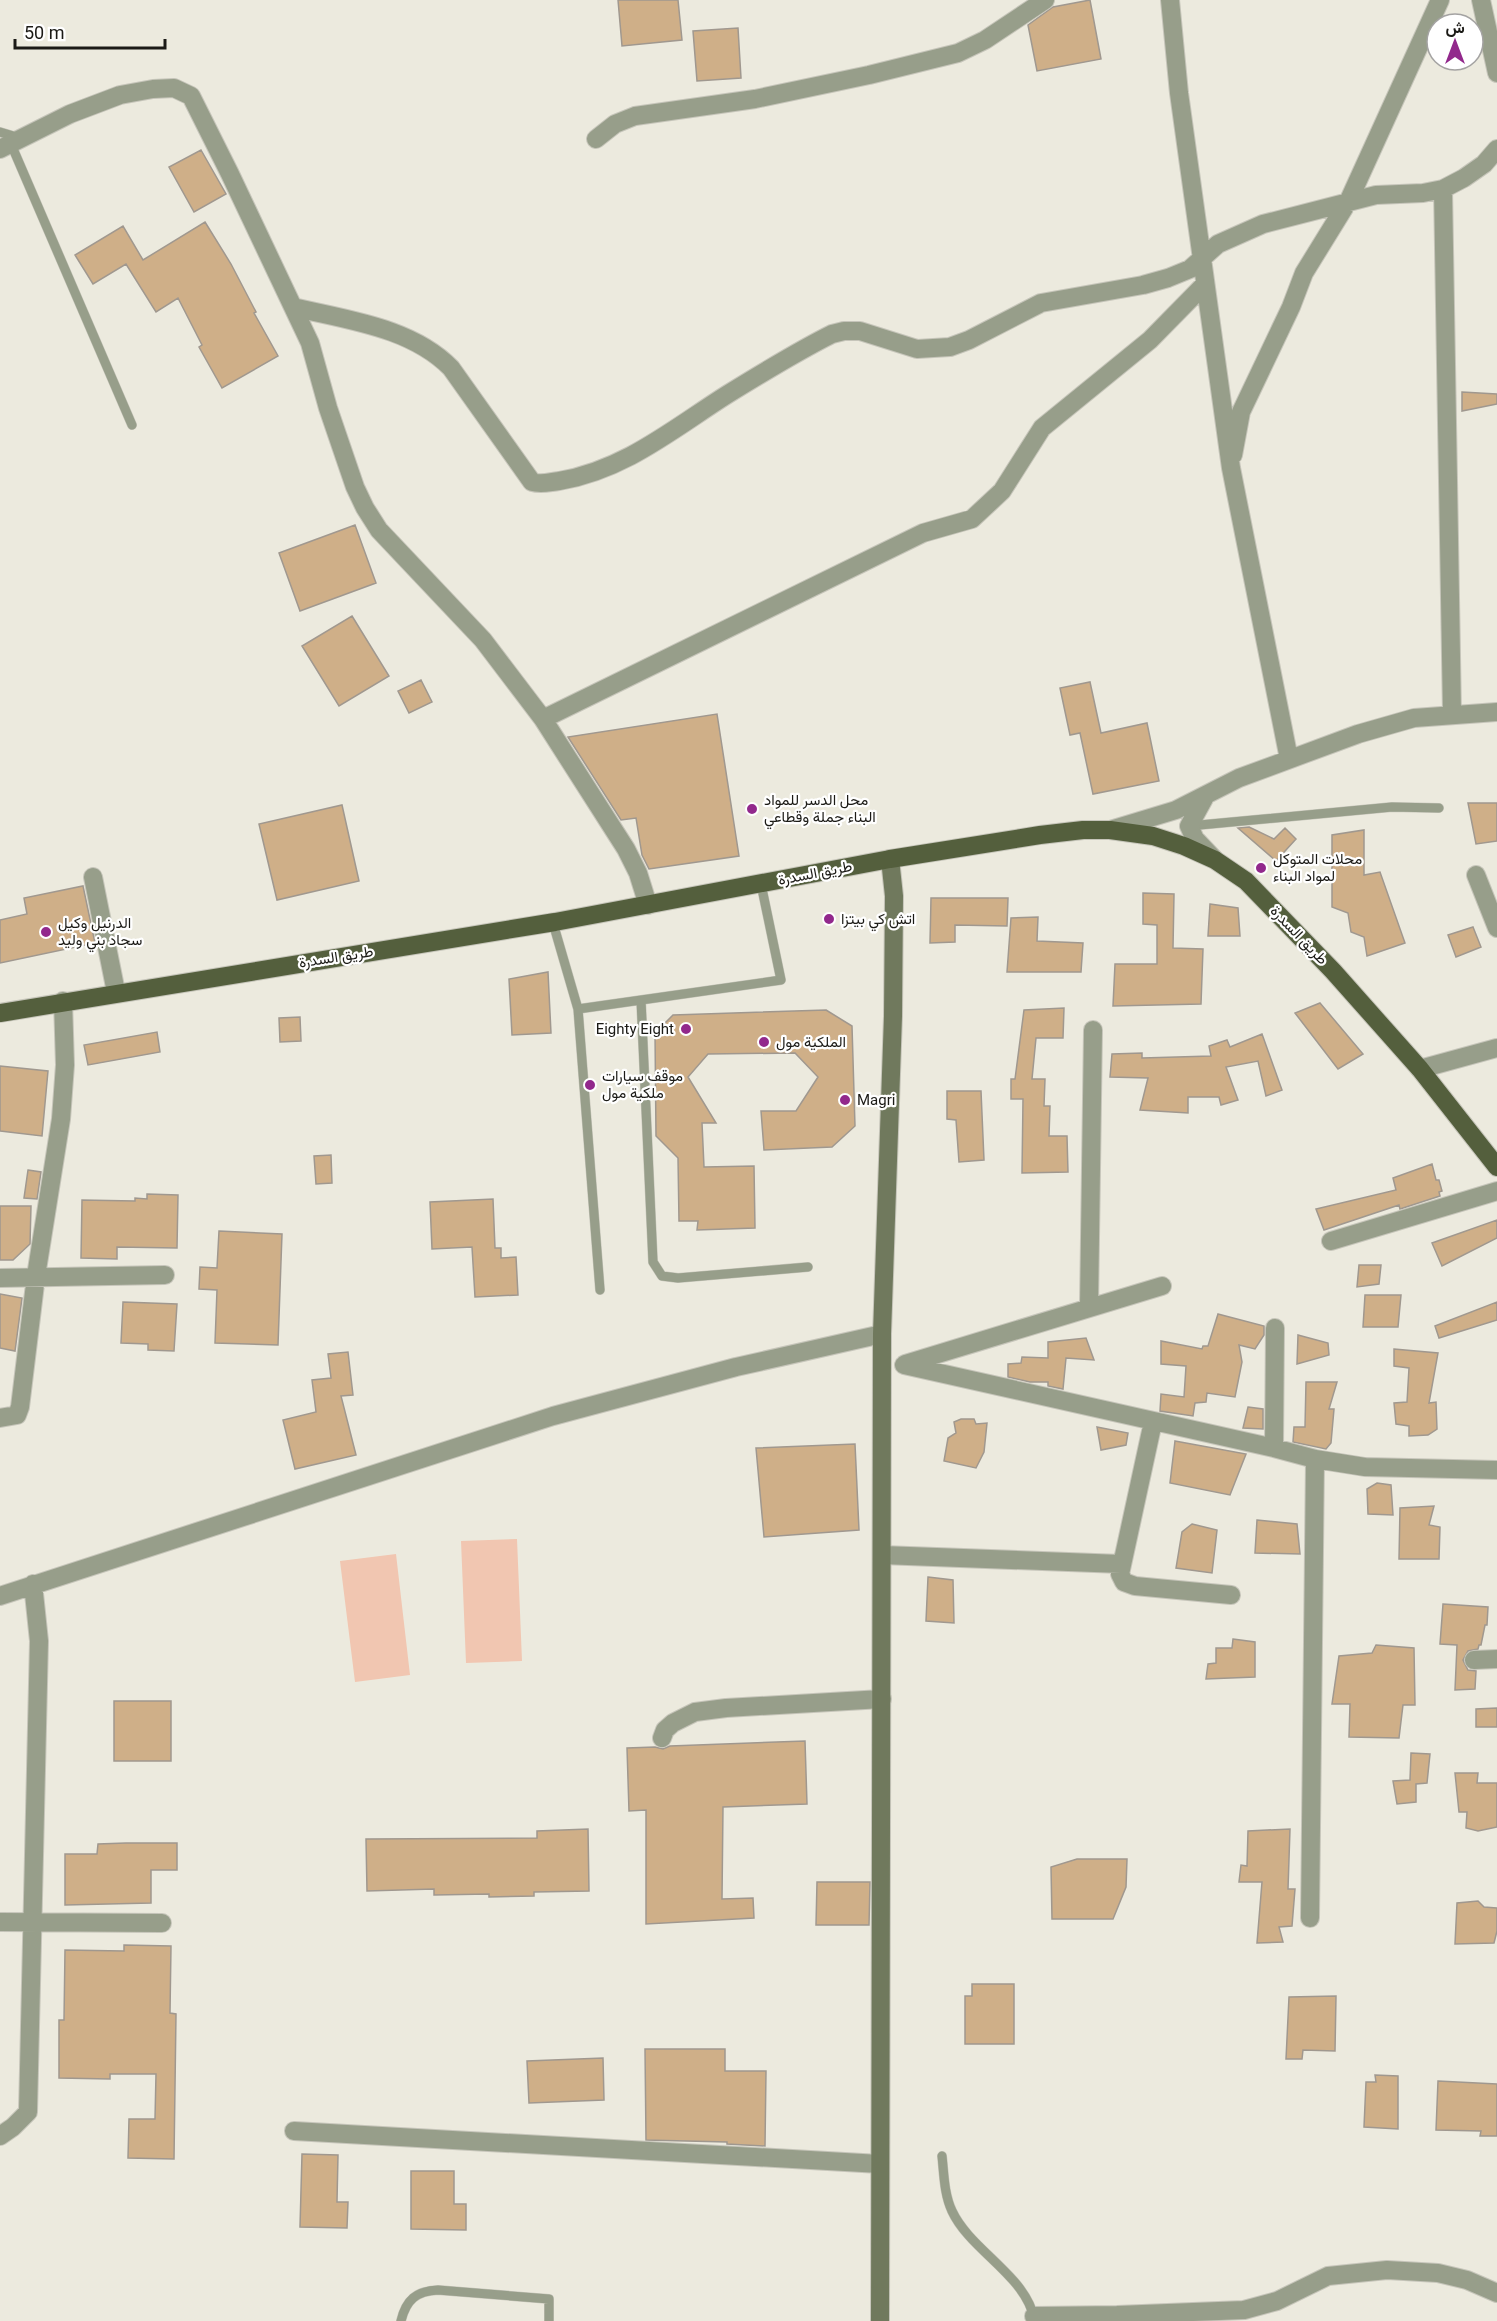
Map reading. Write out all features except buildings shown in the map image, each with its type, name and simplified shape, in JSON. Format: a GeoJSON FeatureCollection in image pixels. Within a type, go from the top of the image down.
{"type":"FeatureCollection","features":[{"type":"Feature","properties":{"kind":"main road","name":"طريق السدرة"},"geometry":{"type":"LineString","coordinates":[[0,1012],[553,923],[890,859],[1040,835],[1083,830],[1110,830],[1153,836],[1184,846],[1215,860],[1246,881],[1333,971],[1420,1069],[1497,1167]]}},
{"type":"Feature","properties":{"kind":"street"},"geometry":{"type":"LineString","coordinates":[[596,139],[615,124],[635,116],[754,99],[869,75],[958,53],[985,40],[1045,0]]}},
{"type":"Feature","properties":{"kind":"street"},"geometry":{"type":"LineString","coordinates":[[1170,0],[1179,93],[1230,468],[1289,759]]}},
{"type":"Feature","properties":{"kind":"street"},"geometry":{"type":"LineString","coordinates":[[1230,468],[1241,412],[1291,307],[1304,273],[1349,200],[1440,0]]}},
{"type":"Feature","properties":{"kind":"street"},"geometry":{"type":"LineString","coordinates":[[1481,0],[1497,74]]}},
{"type":"Feature","properties":{"kind":"street"},"geometry":{"type":"LineString","coordinates":[[9,141],[120,95],[153,88],[174,87],[191,96],[310,343],[328,408],[355,488],[365,508],[379,530],[483,640],[543,719],[626,849],[638,873],[648,905]]}},
{"type":"Feature","properties":{"kind":"street"},"geometry":{"type":"LineString","coordinates":[[293,307],[394,333],[441,358],[451,368],[532,482],[540,485],[586,476],[645,449],[728,394],[832,334],[860,331],[917,349],[950,347],[969,340],[1041,303],[1143,285],[1190,269],[1218,244],[1263,224],[1349,200],[1397,192],[1424,193],[1443,189],[1484,164],[1497,148]]}},
{"type":"Feature","properties":{"kind":"street"},"geometry":{"type":"LineString","coordinates":[[1443,189],[1452,714]]}},
{"type":"Feature","properties":{"kind":"street"},"geometry":{"type":"LineString","coordinates":[[543,719],[923,533],[972,519],[1002,491],[1042,428],[1150,340],[1204,285]]}},
{"type":"Feature","properties":{"kind":"street"},"geometry":{"type":"LineString","coordinates":[[1110,830],[1176,810],[1239,778],[1358,734],[1414,718],[1497,712]]}},
{"type":"Feature","properties":{"kind":"street"},"geometry":{"type":"LineString","coordinates":[[1206,795],[1189,826],[1195,839],[1215,860]]}},
{"type":"Feature","properties":{"kind":"street"},"geometry":{"type":"LineString","coordinates":[[880,2321],[882,1334],[893,1016],[894,896],[890,859]]}},
{"type":"Feature","properties":{"kind":"street"},"geometry":{"type":"LineString","coordinates":[[1476,875],[1497,928]]}},
{"type":"Feature","properties":{"kind":"street"},"geometry":{"type":"LineString","coordinates":[[93,878],[116,992]]}},
{"type":"Feature","properties":{"kind":"street"},"geometry":{"type":"LineString","coordinates":[[0,1418],[17,1415],[20,1407],[36,1276],[62,1119],[65,1065],[63,1001]]}},
{"type":"Feature","properties":{"kind":"street"},"geometry":{"type":"LineString","coordinates":[[1089,1307],[1093,1030]]}},
{"type":"Feature","properties":{"kind":"street"},"geometry":{"type":"LineString","coordinates":[[1420,1069],[1497,1048]]}},
{"type":"Feature","properties":{"kind":"street"},"geometry":{"type":"LineString","coordinates":[[1331,1240],[1497,1191]]}},
{"type":"Feature","properties":{"kind":"street"},"geometry":{"type":"LineString","coordinates":[[0,1278],[165,1275]]}},
{"type":"Feature","properties":{"kind":"street"},"geometry":{"type":"LineString","coordinates":[[883,1368],[904,1365],[1162,1286]]}},
{"type":"Feature","properties":{"kind":"street"},"geometry":{"type":"LineString","coordinates":[[1274,1448],[1275,1328]]}},
{"type":"Feature","properties":{"kind":"street"},"geometry":{"type":"LineString","coordinates":[[0,1596],[553,1416],[736,1367],[882,1334]]}},
{"type":"Feature","properties":{"kind":"street"},"geometry":{"type":"LineString","coordinates":[[904,1365],[1315,1459],[1365,1467],[1497,1470]]}},
{"type":"Feature","properties":{"kind":"street"},"geometry":{"type":"LineString","coordinates":[[1153,1422],[1120,1574],[1124,1582],[1135,1586],[1231,1595]]}},
{"type":"Feature","properties":{"kind":"street"},"geometry":{"type":"LineString","coordinates":[[1310,1918],[1315,1459]]}},
{"type":"Feature","properties":{"kind":"street"},"geometry":{"type":"LineString","coordinates":[[882,1555],[1121,1564]]}},
{"type":"Feature","properties":{"kind":"street"},"geometry":{"type":"LineString","coordinates":[[0,2136],[28,2112],[39,1641],[33,1584]]}},
{"type":"Feature","properties":{"kind":"street"},"geometry":{"type":"LineString","coordinates":[[1474,1660],[1497,1659]]}},
{"type":"Feature","properties":{"kind":"street"},"geometry":{"type":"LineString","coordinates":[[662,1738],[674,1722],[695,1712],[726,1708],[882,1699]]}},
{"type":"Feature","properties":{"kind":"street"},"geometry":{"type":"LineString","coordinates":[[0,1922],[162,1923]]}},
{"type":"Feature","properties":{"kind":"street"},"geometry":{"type":"LineString","coordinates":[[294,2132],[880,2164]]}},
{"type":"Feature","properties":{"kind":"street"},"geometry":{"type":"LineString","coordinates":[[1034,2318],[1244,2310],[1276,2301],[1328,2276],[1387,2270],[1438,2273],[1467,2280],[1497,2293]]}},
{"type":"Feature","properties":{"kind":"lane"},"geometry":{"type":"LineString","coordinates":[[9,141],[132,425]]}},
{"type":"Feature","properties":{"kind":"lane"},"geometry":{"type":"LineString","coordinates":[[1189,826],[1392,807],[1440,808]]}},
{"type":"Feature","properties":{"kind":"lane"},"geometry":{"type":"LineString","coordinates":[[578,1009],[781,980],[761,884]]}},
{"type":"Feature","properties":{"kind":"lane"},"geometry":{"type":"LineString","coordinates":[[553,923],[578,1009],[600,1290]]}},
{"type":"Feature","properties":{"kind":"lane"},"geometry":{"type":"LineString","coordinates":[[641,1000],[653,1262],[657,1269],[662,1276],[678,1278],[808,1267]]}},
{"type":"Feature","properties":{"kind":"lane"},"geometry":{"type":"LineString","coordinates":[[942,2156],[946,2194],[955,2217],[1024,2294],[1034,2318]]}},
{"type":"Feature","properties":{"kind":"lane"},"geometry":{"type":"LineString","coordinates":[[401,2321],[414,2296],[422,2290],[438,2290],[549,2298],[549,2321]]}},
{"type":"Feature","properties":{"kind":"shaded area"},"geometry":{"type":"Polygon","coordinates":[[[517,1539],[522,1661],[466,1663],[461,1541],[517,1539]]]}},
{"type":"Feature","properties":{"kind":"shaded area"},"geometry":{"type":"Polygon","coordinates":[[[396,1554],[410,1675],[355,1682],[340,1561],[396,1554]]]}},
{"type":"Feature","properties":{"kind":"place","name":"محل الدسر للمواد البناء جملة وقطاعي"},"geometry":{"type":"Point","coordinates":[752,809]}},
{"type":"Feature","properties":{"kind":"place","name":"محلات المتوكل لمواد البناء"},"geometry":{"type":"Point","coordinates":[1261,868]}},
{"type":"Feature","properties":{"kind":"place","name":"اتش كي بيتزا"},"geometry":{"type":"Point","coordinates":[829,919]}},
{"type":"Feature","properties":{"kind":"place","name":"الدرنيل وكيل سجاد بني وليد"},"geometry":{"type":"Point","coordinates":[46,932]}},
{"type":"Feature","properties":{"kind":"place","name":"Eighty Eight"},"geometry":{"type":"Point","coordinates":[686,1029]}},
{"type":"Feature","properties":{"kind":"place","name":"الملكية مول"},"geometry":{"type":"Point","coordinates":[764,1042]}},
{"type":"Feature","properties":{"kind":"place","name":"موقف سيارات ملكية مول"},"geometry":{"type":"Point","coordinates":[590,1085]}},
{"type":"Feature","properties":{"kind":"place","name":"Magri"},"geometry":{"type":"Point","coordinates":[845,1100]}}]}
